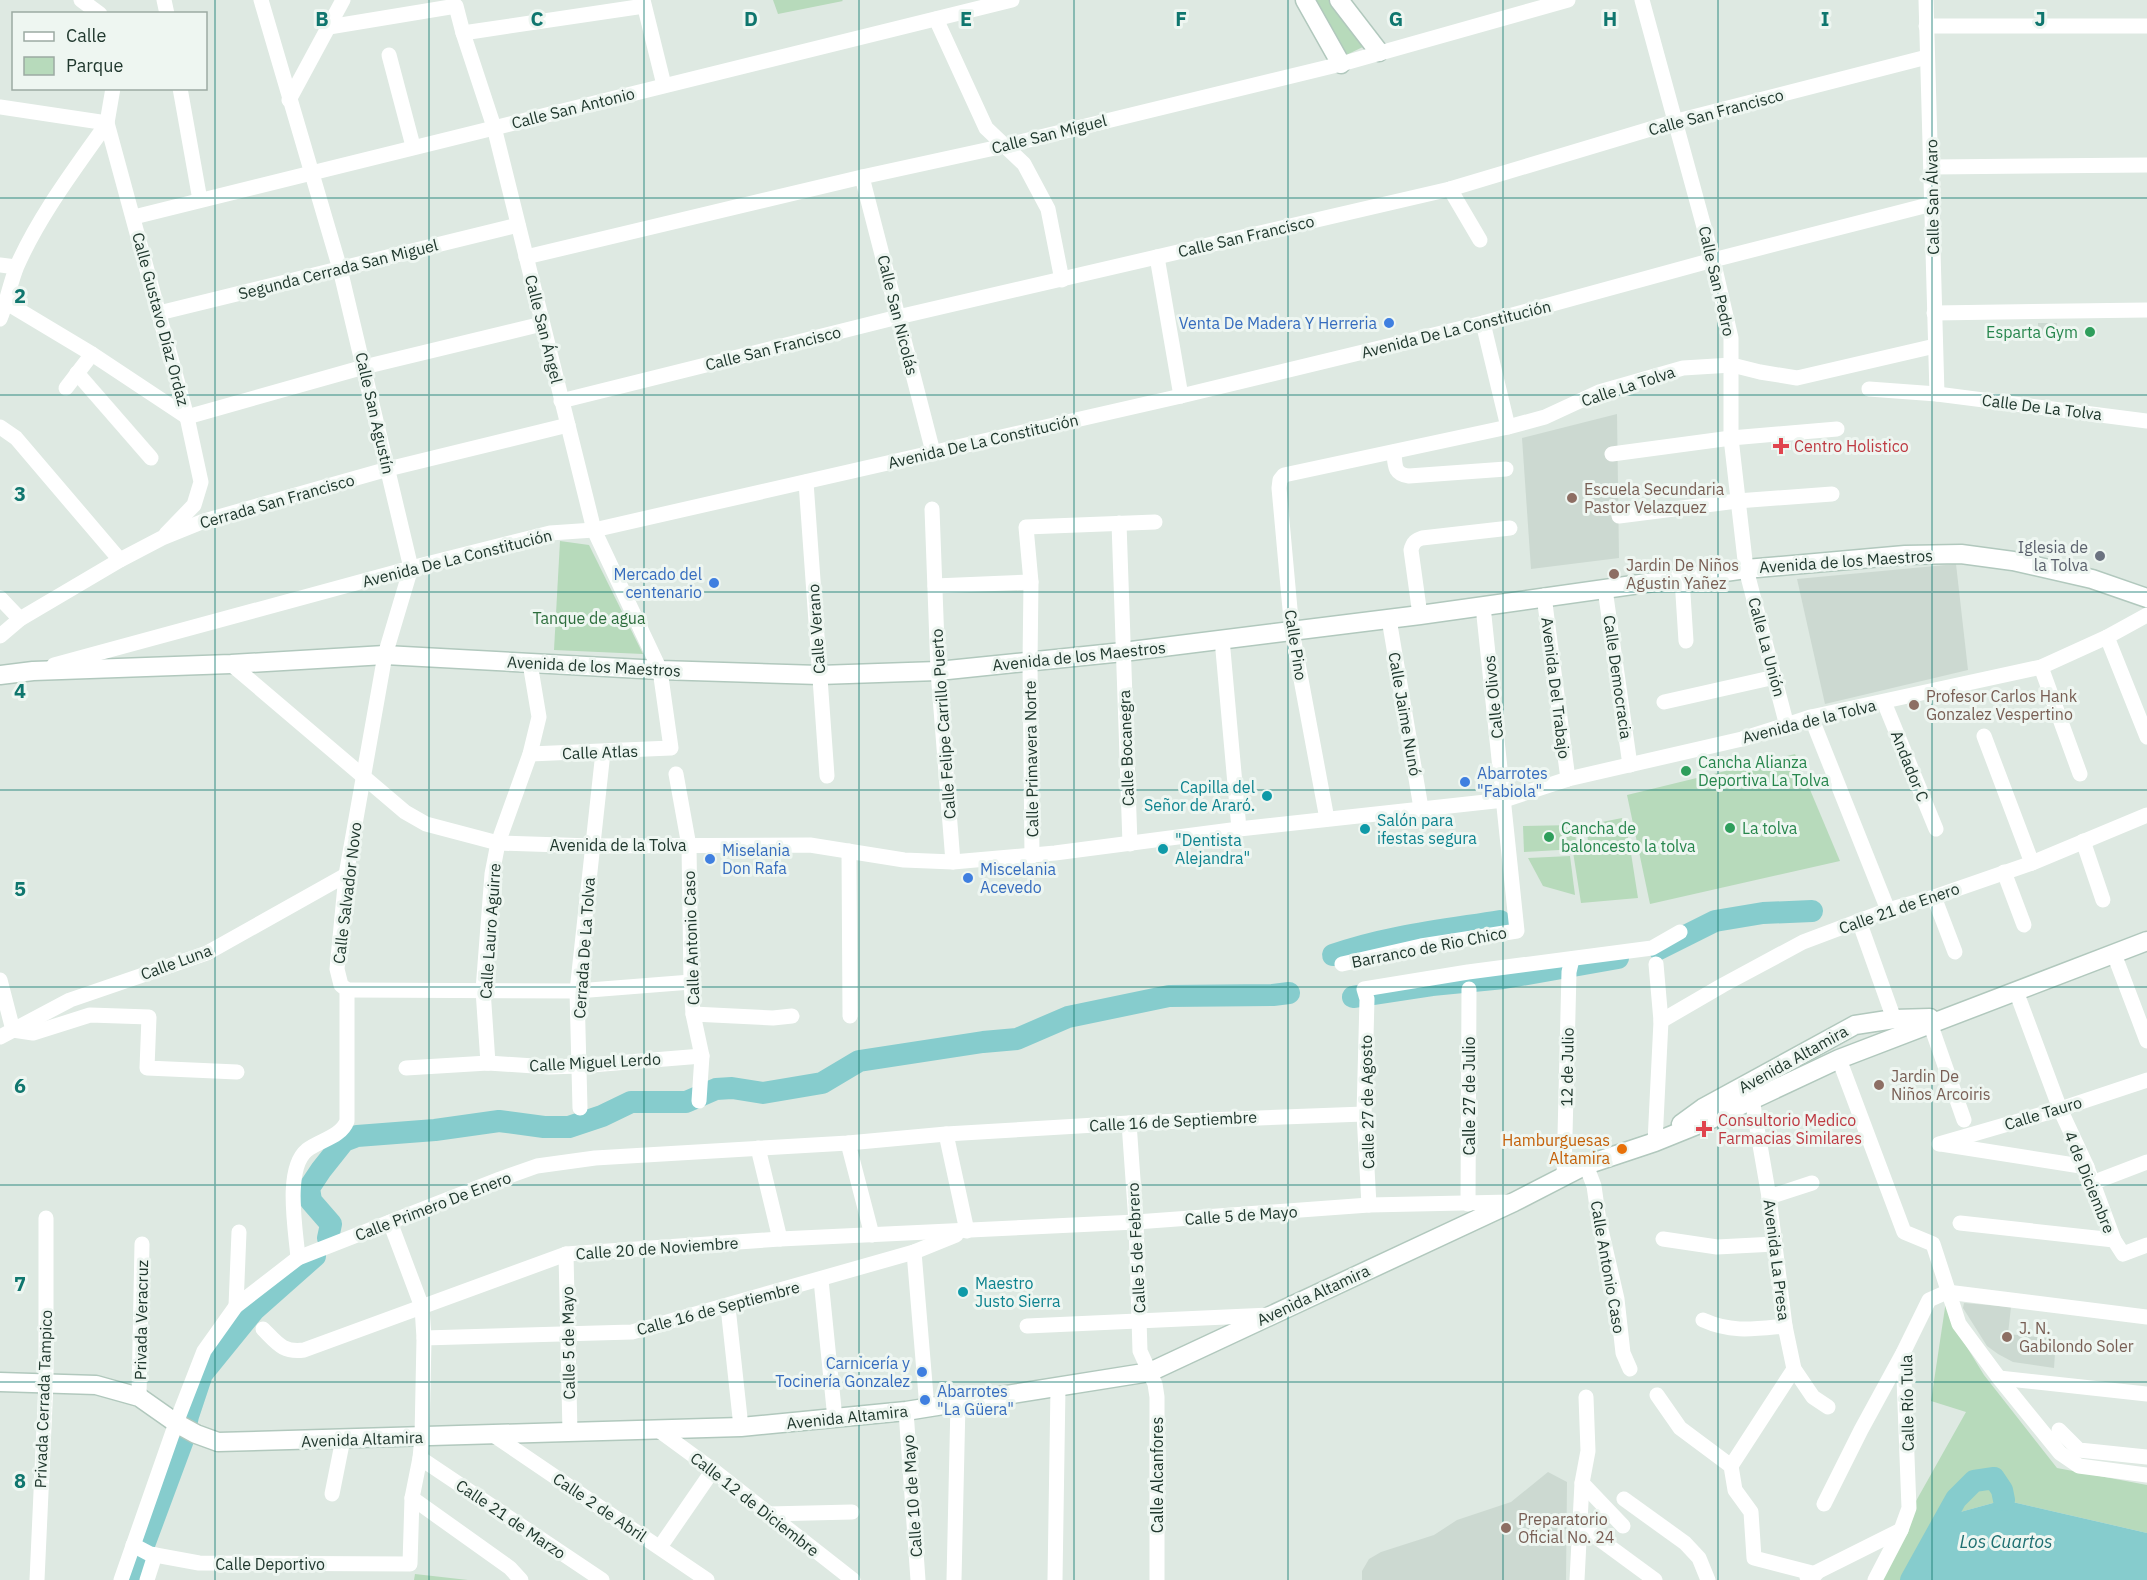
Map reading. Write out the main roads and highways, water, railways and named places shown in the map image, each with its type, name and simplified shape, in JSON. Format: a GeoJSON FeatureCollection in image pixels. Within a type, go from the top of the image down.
{"type":"FeatureCollection","features":[{"type":"Feature","properties":{"kind":"water","name":"Los Cuartos"},"geometry":{"type":"Polygon","coordinates":[[[2004,1500],[2147,1533],[2147,1580],[1920,1580],[1953,1514],[2004,1500]]]}},
{"type":"Feature","properties":{"kind":"waterway"},"geometry":{"type":"LineString","coordinates":[[1659,949],[1715,921],[1763,913],[1812,911]]}},
{"type":"Feature","properties":{"kind":"waterway"},"geometry":{"type":"LineString","coordinates":[[1333,955],[1395,938],[1500,921]]}},
{"type":"Feature","properties":{"kind":"waterway"},"geometry":{"type":"LineString","coordinates":[[1353,997],[1432,985],[1504,978],[1618,958]]}},
{"type":"Feature","properties":{"kind":"waterway"},"geometry":{"type":"LineString","coordinates":[[328,1238],[331,1224],[311,1201],[309,1188],[344,1141],[357,1136],[435,1130],[499,1121],[544,1127],[569,1127],[602,1116],[631,1102],[686,1102],[716,1089],[732,1088],[763,1093],[822,1083],[859,1061],[1017,1039],[1068,1017],[1169,996],[1289,993]]}},
{"type":"Feature","properties":{"kind":"waterway"},"geometry":{"type":"LineString","coordinates":[[131,1580],[183,1440],[188,1416],[202,1374],[254,1310],[315,1256]]}},
{"type":"Feature","properties":{"kind":"waterway"},"geometry":{"type":"LineString","coordinates":[[1911,1580],[1956,1499],[1974,1481],[1994,1478],[2002,1490],[2004,1500]]}},
{"type":"Feature","properties":{"kind":"place","name":"Venta De Madera Y Herreria"},"geometry":{"type":"Point","coordinates":[1389,323]}},
{"type":"Feature","properties":{"kind":"place","name":"Esparta Gym"},"geometry":{"type":"Point","coordinates":[2090,332]}},
{"type":"Feature","properties":{"kind":"place","name":"Centro Holistico"},"geometry":{"type":"Point","coordinates":[1781,446]}},
{"type":"Feature","properties":{"kind":"place","name":"Escuela Secundaria Pastor Velazquez"},"geometry":{"type":"Point","coordinates":[1572,498]}},
{"type":"Feature","properties":{"kind":"place","name":"Iglesia de la Tolva"},"geometry":{"type":"Point","coordinates":[2100,556]}},
{"type":"Feature","properties":{"kind":"place","name":"Jardin De Niños Agustin Yañez"},"geometry":{"type":"Point","coordinates":[1614,574]}},
{"type":"Feature","properties":{"kind":"place","name":"Mercado del centenario"},"geometry":{"type":"Point","coordinates":[714,583]}},
{"type":"Feature","properties":{"kind":"place","name":"Profesor Carlos Hank Gonzalez Vespertino"},"geometry":{"type":"Point","coordinates":[1914,705]}},
{"type":"Feature","properties":{"kind":"place","name":"Cancha Alianza Deportiva La Tolva"},"geometry":{"type":"Point","coordinates":[1686,771]}},
{"type":"Feature","properties":{"kind":"place","name":"Abarrotes \"Fabiola\""},"geometry":{"type":"Point","coordinates":[1465,782]}},
{"type":"Feature","properties":{"kind":"place","name":"Capilla del Señor de Araró."},"geometry":{"type":"Point","coordinates":[1267,796]}},
{"type":"Feature","properties":{"kind":"place","name":"La tolva"},"geometry":{"type":"Point","coordinates":[1730,828]}},
{"type":"Feature","properties":{"kind":"place","name":"Salón para ifestas segura"},"geometry":{"type":"Point","coordinates":[1365,829]}},
{"type":"Feature","properties":{"kind":"place","name":"Cancha de baloncesto la tolva"},"geometry":{"type":"Point","coordinates":[1549,837]}},
{"type":"Feature","properties":{"kind":"place","name":"\"Dentista Alejandra\""},"geometry":{"type":"Point","coordinates":[1163,849]}},
{"type":"Feature","properties":{"kind":"place","name":"Miselania Don Rafa"},"geometry":{"type":"Point","coordinates":[710,859]}},
{"type":"Feature","properties":{"kind":"place","name":"Miscelania Acevedo"},"geometry":{"type":"Point","coordinates":[968,878]}},
{"type":"Feature","properties":{"kind":"place","name":"Jardin De Niños Arcoiris"},"geometry":{"type":"Point","coordinates":[1879,1085]}},
{"type":"Feature","properties":{"kind":"place","name":"Consultorio Medico Farmacias Similares"},"geometry":{"type":"Point","coordinates":[1704,1129]}},
{"type":"Feature","properties":{"kind":"place","name":"Hamburguesas Altamira"},"geometry":{"type":"Point","coordinates":[1622,1149]}},
{"type":"Feature","properties":{"kind":"place","name":"Maestro Justo Sierra"},"geometry":{"type":"Point","coordinates":[963,1292]}},
{"type":"Feature","properties":{"kind":"place","name":"J. N. Gabilondo Soler"},"geometry":{"type":"Point","coordinates":[2007,1337]}},
{"type":"Feature","properties":{"kind":"place","name":"Carnicería y Tocinería Gonzalez"},"geometry":{"type":"Point","coordinates":[922,1372]}},
{"type":"Feature","properties":{"kind":"place","name":"Abarrotes \"La Güera\""},"geometry":{"type":"Point","coordinates":[925,1400]}},
{"type":"Feature","properties":{"kind":"place","name":"Preparatorio Oficial No. 24"},"geometry":{"type":"Point","coordinates":[1506,1528]}},
{"type":"Feature","properties":{"kind":"park label","name":"Tanque de agua"},"geometry":{"type":"Point","coordinates":[589,618]}}]}
